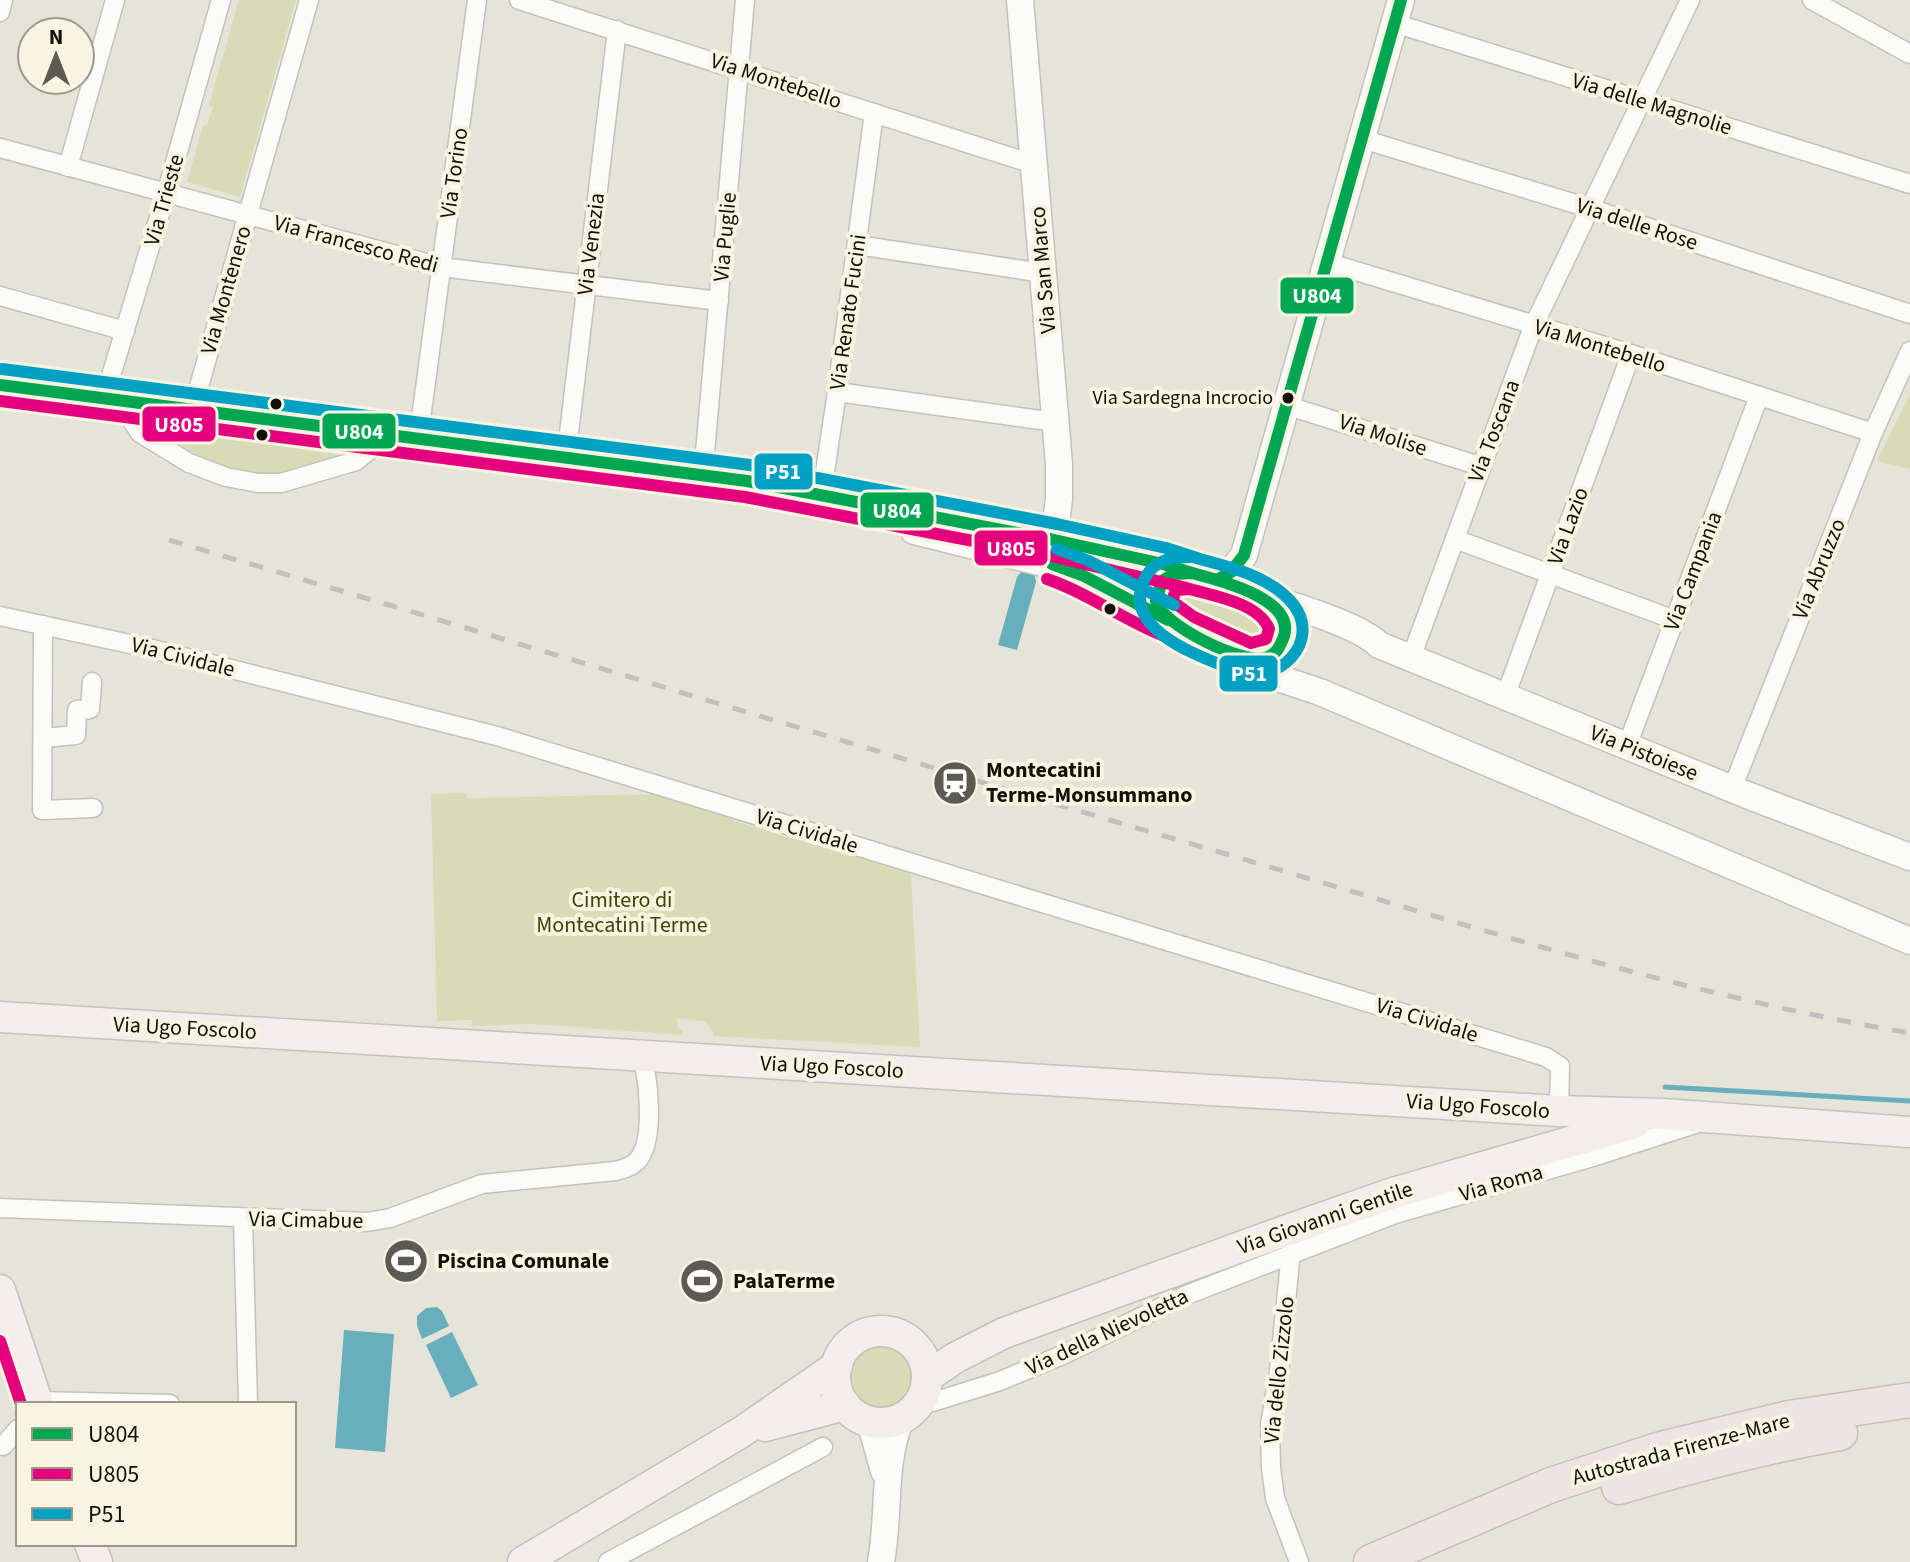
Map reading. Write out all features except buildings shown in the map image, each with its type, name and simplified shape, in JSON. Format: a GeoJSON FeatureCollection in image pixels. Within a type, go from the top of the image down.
{"type":"FeatureCollection","features":[{"type":"Feature","properties":{"kind":"highway","name":"Autostrada Firenze-Mare"},"geometry":{"type":"LineString","coordinates":[[1371,1562],[1551,1485],[1661,1449],[1789,1418],[1910,1400]]}},
{"type":"Feature","properties":{"kind":"highway","name":"Autostrada Firenze-Mare"},"geometry":{"type":"LineString","coordinates":[[1429,1562],[1557,1507],[1672,1471],[1798,1440],[1910,1423]]}},
{"type":"Feature","properties":{"kind":"main road","name":"Via San Marco"},"geometry":{"type":"LineString","coordinates":[[1020,0],[1055,422],[1059,499],[1054,540]]}},
{"type":"Feature","properties":{"kind":"main road"},"geometry":{"type":"LineString","coordinates":[[1168,620],[1156,604],[1155,595],[1160,584],[1174,574],[1204,577],[1231,572],[1244,555],[1398,12]]}},
{"type":"Feature","properties":{"kind":"main road"},"geometry":{"type":"LineString","coordinates":[[0,385],[747,481],[1058,566],[1275,677],[1320,692],[1910,941]]}},
{"type":"Feature","properties":{"kind":"main road"},"geometry":{"type":"LineString","coordinates":[[815,500],[1054,540],[1150,561],[1264,598],[1280,613],[1284,628],[1294,633]]}},
{"type":"Feature","properties":{"kind":"main road","name":"Via Pistoiese"},"geometry":{"type":"LineString","coordinates":[[1294,633],[1316,632],[1371,646],[1379,645],[1732,789],[1910,857]]}},
{"type":"Feature","properties":{"kind":"main road"},"geometry":{"type":"LineString","coordinates":[[1236,655],[1260,660],[1274,654],[1294,633]]}},
{"type":"Feature","properties":{"kind":"main road"},"geometry":{"type":"LineString","coordinates":[[1294,633],[1291,672],[1320,692]]}},
{"type":"Feature","properties":{"kind":"main road","name":"Via Ugo Foscolo"},"geometry":{"type":"LineString","coordinates":[[0,1017],[1516,1109],[1663,1114]]}},
{"type":"Feature","properties":{"kind":"main road"},"geometry":{"type":"LineString","coordinates":[[1516,1109],[1524,1127],[1526,1154]]}},
{"type":"Feature","properties":{"kind":"main road","name":"Via Giovanni Gentile"},"geometry":{"type":"LineString","coordinates":[[991,1338],[1393,1193],[1663,1114]]}},
{"type":"Feature","properties":{"kind":"main road","name":"Via Roma"},"geometry":{"type":"LineString","coordinates":[[1663,1114],[1910,1132]]}},
{"type":"Feature","properties":{"kind":"main road"},"geometry":{"type":"LineString","coordinates":[[0,1290],[38,1402]]}},
{"type":"Feature","properties":{"kind":"main road"},"geometry":{"type":"LineString","coordinates":[[881,1562],[886,1478],[893,1438],[916,1399],[923,1358],[911,1343],[884,1331],[863,1335],[846,1348],[837,1366],[836,1387],[858,1413],[886,1478]]}},
{"type":"Feature","properties":{"kind":"main road"},"geometry":{"type":"LineString","coordinates":[[911,1343],[991,1338]]}},
{"type":"Feature","properties":{"kind":"main road"},"geometry":{"type":"LineString","coordinates":[[740,1433],[858,1413],[885,1422],[916,1399],[955,1358],[991,1338]]}},
{"type":"Feature","properties":{"kind":"main road"},"geometry":{"type":"LineString","coordinates":[[523,1562],[740,1433],[837,1366]]}},
{"type":"Feature","properties":{"kind":"street"},"geometry":{"type":"LineString","coordinates":[[0,12],[3,0]]}},
{"type":"Feature","properties":{"kind":"street"},"geometry":{"type":"LineString","coordinates":[[68,167],[115,0]]}},
{"type":"Feature","properties":{"kind":"street","name":"Via Trieste"},"geometry":{"type":"LineString","coordinates":[[112,400],[125,331],[221,0]]}},
{"type":"Feature","properties":{"kind":"street","name":"Via Montenero"},"geometry":{"type":"LineString","coordinates":[[192,411],[309,0]]}},
{"type":"Feature","properties":{"kind":"street","name":"Via Torino"},"geometry":{"type":"LineString","coordinates":[[418,441],[477,0]]}},
{"type":"Feature","properties":{"kind":"street","name":"Via Montebello"},"geometry":{"type":"LineString","coordinates":[[519,0],[1033,164]]}},
{"type":"Feature","properties":{"kind":"street","name":"Via Puglie"},"geometry":{"type":"LineString","coordinates":[[712,477],[719,301],[745,0]]}},
{"type":"Feature","properties":{"kind":"street","name":"Via Toscana"},"geometry":{"type":"LineString","coordinates":[[1411,658],[1533,327],[1690,0]]}},
{"type":"Feature","properties":{"kind":"street"},"geometry":{"type":"LineString","coordinates":[[1812,0],[1910,54]]}},
{"type":"Feature","properties":{"kind":"street","name":"Via delle Magnolie"},"geometry":{"type":"LineString","coordinates":[[1398,12],[1642,101],[1910,184]]}},
{"type":"Feature","properties":{"kind":"street","name":"Via Venezia"},"geometry":{"type":"LineString","coordinates":[[566,458],[617,30]]}},
{"type":"Feature","properties":{"kind":"street","name":"Via Renato Fucini"},"geometry":{"type":"LineString","coordinates":[[815,500],[837,392],[874,113]]}},
{"type":"Feature","properties":{"kind":"street","name":"Via delle Rose"},"geometry":{"type":"LineString","coordinates":[[1362,139],[1589,208],[1910,314]]}},
{"type":"Feature","properties":{"kind":"street","name":"Via Francesco Redi"},"geometry":{"type":"LineString","coordinates":[[0,148],[441,267],[719,301]]}},
{"type":"Feature","properties":{"kind":"street"},"geometry":{"type":"LineString","coordinates":[[857,245],[1043,273]]}},
{"type":"Feature","properties":{"kind":"street","name":"Via Montebello"},"geometry":{"type":"LineString","coordinates":[[1326,262],[1533,327],[1631,354],[1873,433]]}},
{"type":"Feature","properties":{"kind":"street"},"geometry":{"type":"LineString","coordinates":[[0,296],[125,331]]}},
{"type":"Feature","properties":{"kind":"street","name":"Via Abruzzo"},"geometry":{"type":"LineString","coordinates":[[1732,789],[1873,433],[1910,351]]}},
{"type":"Feature","properties":{"kind":"street","name":"Via Lazio"},"geometry":{"type":"LineString","coordinates":[[1505,697],[1631,354]]}},
{"type":"Feature","properties":{"kind":"street"},"geometry":{"type":"LineString","coordinates":[[837,392],[1055,422]]}},
{"type":"Feature","properties":{"kind":"street","name":"Via Campania"},"geometry":{"type":"LineString","coordinates":[[1627,746],[1759,396]]}},
{"type":"Feature","properties":{"kind":"street"},"geometry":{"type":"LineString","coordinates":[[112,400],[140,433],[189,463],[226,477],[258,483],[281,483],[356,461],[387,436]]}},
{"type":"Feature","properties":{"kind":"street","name":"Via Molise"},"geometry":{"type":"LineString","coordinates":[[1285,405],[1480,466]]}},
{"type":"Feature","properties":{"kind":"street"},"geometry":{"type":"LineString","coordinates":[[1455,539],[1675,620]]}},
{"type":"Feature","properties":{"kind":"street","name":"Via Cividale"},"geometry":{"type":"LineString","coordinates":[[0,616],[144,647],[497,736],[1341,993],[1555,1061],[1561,1071],[1559,1111]]}},
{"type":"Feature","properties":{"kind":"street"},"geometry":{"type":"LineString","coordinates":[[43,625],[42,810],[93,808]]}},
{"type":"Feature","properties":{"kind":"street"},"geometry":{"type":"LineString","coordinates":[[43,738],[76,735],[77,710],[90,709],[92,682]]}},
{"type":"Feature","properties":{"kind":"street","name":"Via Cimabue"},"geometry":{"type":"LineString","coordinates":[[0,1208],[243,1219],[375,1221],[482,1184],[625,1168],[639,1159],[646,1140],[649,1092],[641,1055]]}},
{"type":"Feature","properties":{"kind":"street","name":"Via Roma"},"geometry":{"type":"LineString","coordinates":[[1291,1252],[1395,1214],[1596,1156],[1713,1118]]}},
{"type":"Feature","properties":{"kind":"street"},"geometry":{"type":"LineString","coordinates":[[243,1219],[248,1402]]}},
{"type":"Feature","properties":{"kind":"street","name":"Via della Nievoletta"},"geometry":{"type":"LineString","coordinates":[[916,1399],[933,1402],[1000,1381],[1067,1353],[1184,1296],[1291,1252]]}},
{"type":"Feature","properties":{"kind":"street","name":"Via dello Zizzolo"},"geometry":{"type":"LineString","coordinates":[[1291,1252],[1281,1357],[1270,1425],[1273,1483],[1287,1534],[1299,1562]]}},
{"type":"Feature","properties":{"kind":"street"},"geometry":{"type":"LineString","coordinates":[[0,1445],[3,1446],[16,1431]]}},
{"type":"Feature","properties":{"kind":"street"},"geometry":{"type":"LineString","coordinates":[[608,1562],[823,1447]]}},
{"type":"Feature","properties":{"kind":"green space"},"geometry":{"type":"Polygon","coordinates":[[[239,0],[296,0],[240,197],[187,182],[203,125],[207,125],[213,107],[209,105],[239,0]]]}},
{"type":"Feature","properties":{"kind":"green space"},"geometry":{"type":"Polygon","coordinates":[[[1910,394],[1910,469],[1877,461],[1910,394]]]}},
{"type":"Feature","properties":{"kind":"green space"},"geometry":{"type":"Polygon","coordinates":[[[159,427],[340,455],[285,476],[246,474],[209,462],[159,427]]]}},
{"type":"Feature","properties":{"kind":"green space"},"geometry":{"type":"Polygon","coordinates":[[[1183,588],[1263,615],[1270,634],[1256,646],[1248,645],[1174,609],[1171,593],[1183,588]]]}},
{"type":"Feature","properties":{"kind":"green space","name":"Cimitero di Montecatini Terme"},"geometry":{"type":"Polygon","coordinates":[[[466,793],[467,798],[664,794],[730,812],[734,821],[911,873],[920,1047],[713,1036],[713,1031],[704,1021],[677,1019],[677,1026],[683,1031],[681,1035],[532,1024],[471,1026],[472,1020],[437,1021],[431,794],[466,793]]]}},
{"type":"Feature","properties":{"kind":"green space"},"geometry":{"type":"Polygon","coordinates":[[[882,1344],[907,1354],[917,1379],[907,1404],[882,1414],[857,1404],[847,1379],[857,1354],[882,1344]]]}},
{"type":"Feature","properties":{"kind":"water"},"geometry":{"type":"Polygon","coordinates":[[[1022,571],[1034,573],[1036,582],[1017,650],[998,645],[1017,577],[1022,571]]]}},
{"type":"Feature","properties":{"kind":"water"},"geometry":{"type":"Polygon","coordinates":[[[437,1307],[449,1326],[422,1339],[417,1316],[426,1308],[437,1307]]]}},
{"type":"Feature","properties":{"kind":"water"},"geometry":{"type":"Polygon","coordinates":[[[344,1330],[394,1334],[385,1452],[335,1448],[344,1330]]]}},
{"type":"Feature","properties":{"kind":"water"},"geometry":{"type":"Polygon","coordinates":[[[452,1332],[478,1385],[451,1398],[426,1345],[452,1332]]]}},
{"type":"Feature","properties":{"kind":"waterway"},"geometry":{"type":"LineString","coordinates":[[1665,1087],[1910,1101]]}},
{"type":"Feature","properties":{"kind":"railway"},"geometry":{"type":"LineString","coordinates":[[169,540],[1569,955],[1738,998],[1910,1033]]}},
{"type":"Feature","properties":{"kind":"transit line","name":"U804"},"geometry":{"type":"LineString","coordinates":[[1217,580],[1231,572],[1244,555],[1401,0]]}},
{"type":"Feature","properties":{"kind":"transit line","name":"P51"},"geometry":{"type":"LineString","coordinates":[[2,369],[750,465],[1057,524],[1166,548],[1197,558]]}},
{"type":"Feature","properties":{"kind":"transit line","name":"U804"},"geometry":{"type":"LineString","coordinates":[[0,385],[747,481],[1054,540],[1192,573]]}},
{"type":"Feature","properties":{"kind":"transit line","name":"U805"},"geometry":{"type":"LineString","coordinates":[[0,401],[745,497],[1051,556],[1187,588]]}},
{"type":"Feature","properties":{"kind":"transit line","name":"P51"},"geometry":{"type":"LineString","coordinates":[[1057,549],[1089,561],[1174,605]]}},
{"type":"Feature","properties":{"kind":"transit line","name":"P51"},"geometry":{"type":"LineString","coordinates":[[1192,557],[1165,560],[1145,578],[1140,596],[1143,612],[1153,626],[1167,638],[1202,657],[1250,674],[1266,673],[1291,658],[1299,646],[1301,618],[1284,594],[1236,569],[1196,558]]}},
{"type":"Feature","properties":{"kind":"transit line","name":"U804"},"geometry":{"type":"LineString","coordinates":[[1052,564],[1082,575],[1168,620]]}},
{"type":"Feature","properties":{"kind":"transit line","name":"U804"},"geometry":{"type":"LineString","coordinates":[[1192,573],[1252,593],[1278,611],[1284,623],[1284,636],[1275,653],[1265,658],[1254,658],[1222,649],[1187,631],[1161,611],[1156,601],[1162,581],[1173,574],[1192,573]]}},
{"type":"Feature","properties":{"kind":"transit line","name":"U805"},"geometry":{"type":"LineString","coordinates":[[1047,579],[1162,635]]}},
{"type":"Feature","properties":{"kind":"transit line","name":"U805"},"geometry":{"type":"LineString","coordinates":[[1190,589],[1235,602],[1256,613],[1269,629],[1266,639],[1251,643],[1194,617],[1172,601],[1176,590],[1190,589]]}},
{"type":"Feature","properties":{"kind":"transit line","name":"U805"},"geometry":{"type":"LineString","coordinates":[[0,1341],[20,1402]]}},
{"type":"Feature","properties":{"kind":"place","name":"Via Sardegna Incrocio"},"geometry":{"type":"Point","coordinates":[1288,398]}},
{"type":"Feature","properties":{"kind":"place","name":"Montecatini Terme-Monsummano"},"geometry":{"type":"Point","coordinates":[955,783]}},
{"type":"Feature","properties":{"kind":"place","name":"Piscina Comunale"},"geometry":{"type":"Point","coordinates":[406,1261]}},
{"type":"Feature","properties":{"kind":"place","name":"PalaTerme"},"geometry":{"type":"Point","coordinates":[702,1281]}}]}
